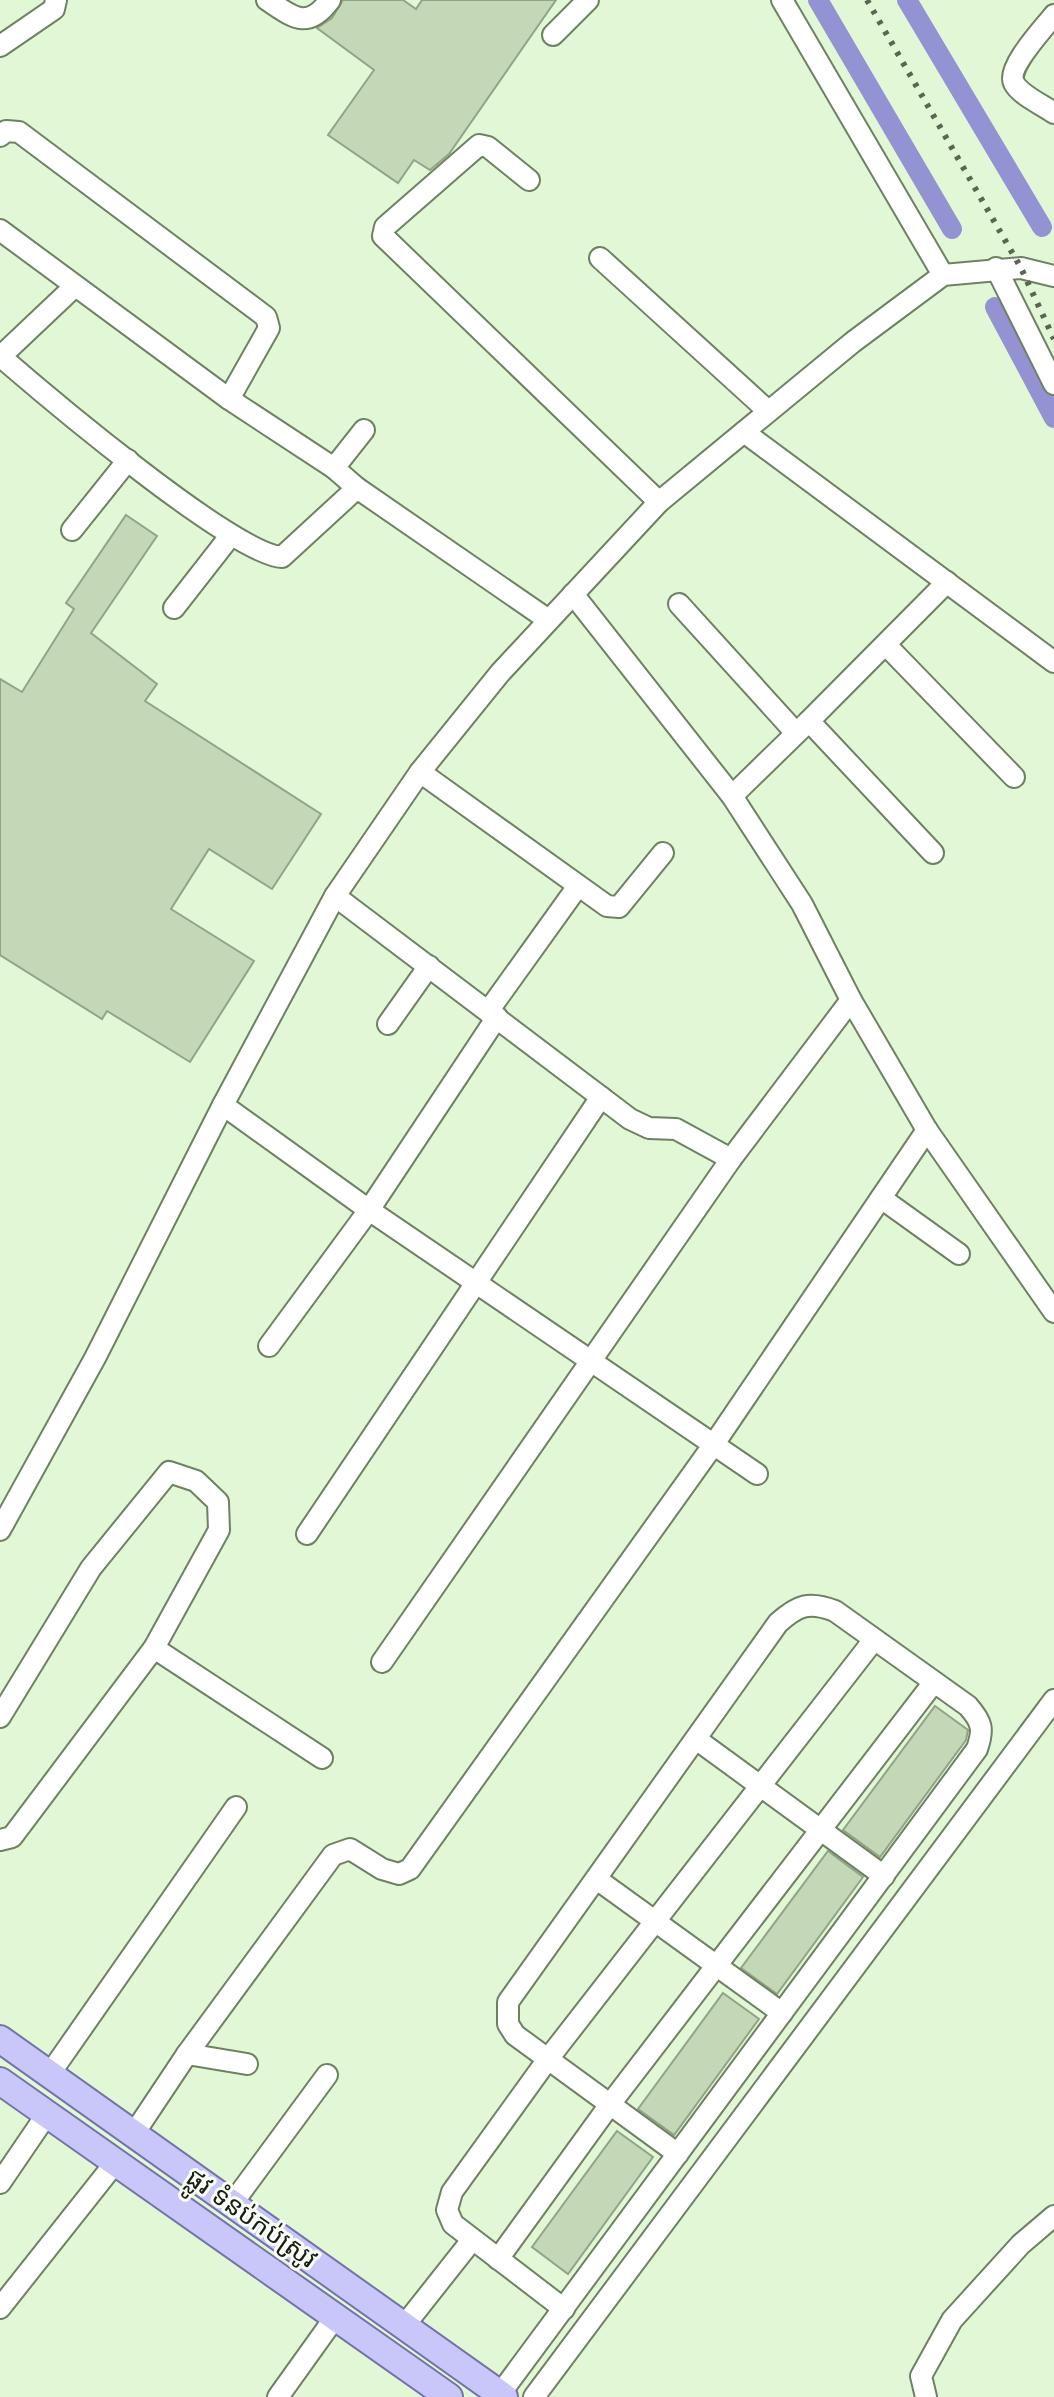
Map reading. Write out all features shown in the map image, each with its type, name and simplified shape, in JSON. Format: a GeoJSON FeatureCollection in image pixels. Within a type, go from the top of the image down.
{"type":"FeatureCollection","features":[{"type":"Feature","properties":{"kind":"main road","name":"ផ្លូវ ទំនប់កប់ស្រូវ"},"geometry":{"type":"LineString","coordinates":[[0,2039],[502,2396]]}},
{"type":"Feature","properties":{"kind":"main road","name":"ផ្លូវ ទំនប់កប់ស្រូវ"},"geometry":{"type":"LineString","coordinates":[[0,2081],[449,2397]]}},
{"type":"Feature","properties":{"kind":"street"},"geometry":{"type":"LineString","coordinates":[[0,46],[54,9],[56,0]]}},
{"type":"Feature","properties":{"kind":"street"},"geometry":{"type":"LineString","coordinates":[[267,0],[297,19],[309,19],[330,0]]}},
{"type":"Feature","properties":{"kind":"street"},"geometry":{"type":"LineString","coordinates":[[553,35],[588,0]]}},
{"type":"Feature","properties":{"kind":"street"},"geometry":{"type":"LineString","coordinates":[[782,0],[943,275]]}},
{"type":"Feature","properties":{"kind":"street"},"geometry":{"type":"LineString","coordinates":[[1054,15],[1014,68],[1012,79],[1016,86],[1054,113]]}},
{"type":"Feature","properties":{"kind":"street"},"geometry":{"type":"LineString","coordinates":[[0,136],[6,131],[19,132],[266,317],[269,328],[229,399]]}},
{"type":"Feature","properties":{"kind":"street"},"geometry":{"type":"LineString","coordinates":[[529,180],[488,147],[479,145],[385,227],[383,236],[659,502]]}},
{"type":"Feature","properties":{"kind":"street"},"geometry":{"type":"LineString","coordinates":[[0,230],[229,399],[334,468],[357,488],[547,619]]}},
{"type":"Feature","properties":{"kind":"street"},"geometry":{"type":"LineString","coordinates":[[600,258],[767,410]]}},
{"type":"Feature","properties":{"kind":"street"},"geometry":{"type":"LineString","coordinates":[[996,268],[1054,384]]}},
{"type":"Feature","properties":{"kind":"street"},"geometry":{"type":"LineString","coordinates":[[0,1530],[95,1358],[223,1105],[335,896],[420,772],[547,619],[659,502],[767,410],[943,275],[1021,268],[1054,276]]}},
{"type":"Feature","properties":{"kind":"street"},"geometry":{"type":"LineString","coordinates":[[74,287],[0,357],[67,415],[231,535],[268,556],[282,557],[357,488]]}},
{"type":"Feature","properties":{"kind":"street"},"geometry":{"type":"LineString","coordinates":[[334,468],[364,430]]}},
{"type":"Feature","properties":{"kind":"street"},"geometry":{"type":"LineString","coordinates":[[744,432],[1054,662]]}},
{"type":"Feature","properties":{"kind":"street"},"geometry":{"type":"LineString","coordinates":[[72,530],[128,460]]}},
{"type":"Feature","properties":{"kind":"street"},"geometry":{"type":"LineString","coordinates":[[174,608],[231,535]]}},
{"type":"Feature","properties":{"kind":"street"},"geometry":{"type":"LineString","coordinates":[[732,796],[887,646],[947,582]]}},
{"type":"Feature","properties":{"kind":"street"},"geometry":{"type":"LineString","coordinates":[[573,594],[732,796],[802,904],[851,1000],[927,1130],[1054,1312]]}},
{"type":"Feature","properties":{"kind":"street"},"geometry":{"type":"LineString","coordinates":[[679,604],[933,853]]}},
{"type":"Feature","properties":{"kind":"street"},"geometry":{"type":"LineString","coordinates":[[887,646],[1014,777]]}},
{"type":"Feature","properties":{"kind":"street"},"geometry":{"type":"LineString","coordinates":[[420,772],[597,901],[619,907],[663,853]]}},
{"type":"Feature","properties":{"kind":"street"},"geometry":{"type":"LineString","coordinates":[[269,1346],[369,1210],[578,886]]}},
{"type":"Feature","properties":{"kind":"street"},"geometry":{"type":"LineString","coordinates":[[335,896],[601,1097],[640,1123],[649,1128],[676,1129],[731,1159]]}},
{"type":"Feature","properties":{"kind":"street"},"geometry":{"type":"LineString","coordinates":[[388,1024],[429,966]]}},
{"type":"Feature","properties":{"kind":"street"},"geometry":{"type":"LineString","coordinates":[[382,1662],[731,1159],[851,1000]]}},
{"type":"Feature","properties":{"kind":"street"},"geometry":{"type":"LineString","coordinates":[[307,1534],[601,1097]]}},
{"type":"Feature","properties":{"kind":"street"},"geometry":{"type":"LineString","coordinates":[[223,1105],[369,1210],[757,1474]]}},
{"type":"Feature","properties":{"kind":"street"},"geometry":{"type":"LineString","coordinates":[[133,2135],[187,2054],[333,1855],[350,1849],[382,1869],[399,1874],[410,1869],[714,1444],[927,1130]]}},
{"type":"Feature","properties":{"kind":"street"},"geometry":{"type":"LineString","coordinates":[[881,1198],[959,1254]]}},
{"type":"Feature","properties":{"kind":"street"},"geometry":{"type":"LineString","coordinates":[[0,1717],[91,1568],[169,1472],[196,1481],[218,1502],[219,1530],[154,1648],[12,1837],[0,1840]]}},
{"type":"Feature","properties":{"kind":"street"},"geometry":{"type":"LineString","coordinates":[[502,2396],[977,1749],[983,1731],[981,1720],[968,1706],[835,1611],[817,1604],[798,1606],[778,1623],[598,1880],[508,2002],[508,2024],[515,2035],[678,2154]]}},
{"type":"Feature","properties":{"kind":"street"},"geometry":{"type":"LineString","coordinates":[[564,2309],[453,2224],[447,2210],[452,2192],[548,2059],[873,1641]]}},
{"type":"Feature","properties":{"kind":"street"},"geometry":{"type":"LineString","coordinates":[[154,1648],[322,1758]]}},
{"type":"Feature","properties":{"kind":"street"},"geometry":{"type":"LineString","coordinates":[[498,2259],[611,2103],[934,1682]]}},
{"type":"Feature","properties":{"kind":"street"},"geometry":{"type":"LineString","coordinates":[[534,2397],[1054,1700]]}},
{"type":"Feature","properties":{"kind":"street"},"geometry":{"type":"LineString","coordinates":[[696,1739],[884,1876]]}},
{"type":"Feature","properties":{"kind":"street"},"geometry":{"type":"LineString","coordinates":[[49,2075],[236,1807]]}},
{"type":"Feature","properties":{"kind":"street"},"geometry":{"type":"LineString","coordinates":[[598,1880],[782,2013]]}},
{"type":"Feature","properties":{"kind":"street"},"geometry":{"type":"LineString","coordinates":[[187,2054],[247,2064]]}},
{"type":"Feature","properties":{"kind":"street"},"geometry":{"type":"LineString","coordinates":[[232,2204],[327,2075]]}},
{"type":"Feature","properties":{"kind":"street"},"geometry":{"type":"LineString","coordinates":[[0,2183],[47,2114]]}},
{"type":"Feature","properties":{"kind":"street"},"geometry":{"type":"LineString","coordinates":[[0,2308],[115,2163]]}},
{"type":"Feature","properties":{"kind":"street"},"geometry":{"type":"LineString","coordinates":[[926,2397],[921,2376],[952,2320],[1021,2244],[1054,2216]]}},
{"type":"Feature","properties":{"kind":"street"},"geometry":{"type":"LineString","coordinates":[[404,2326],[472,2240]]}},
{"type":"Feature","properties":{"kind":"street"},"geometry":{"type":"LineString","coordinates":[[278,2397],[336,2316]]}},
{"type":"Feature","properties":{"kind":"building"},"geometry":{"type":"Polygon","coordinates":[[[343,0],[403,0],[416,9],[422,0],[556,0],[449,154],[430,170],[414,160],[398,183],[328,135],[374,70],[317,28],[332,18],[343,0]]]}},
{"type":"Feature","properties":{"kind":"building"},"geometry":{"type":"Polygon","coordinates":[[[126,515],[157,536],[91,633],[157,684],[145,701],[321,814],[272,889],[209,849],[171,909],[254,961],[190,1062],[107,1011],[102,1019],[0,955],[0,679],[22,692],[74,609],[66,603],[126,515]]]}},
{"type":"Feature","properties":{"kind":"building"},"geometry":{"type":"Polygon","coordinates":[[[935,1706],[968,1730],[966,1740],[880,1857],[843,1830],[935,1706]]]}},
{"type":"Feature","properties":{"kind":"building"},"geometry":{"type":"Polygon","coordinates":[[[828,1851],[863,1877],[777,1994],[741,1968],[828,1851]]]}},
{"type":"Feature","properties":{"kind":"building"},"geometry":{"type":"Polygon","coordinates":[[[723,1993],[759,2019],[674,2135],[638,2109],[723,1993]]]}},
{"type":"Feature","properties":{"kind":"building"},"geometry":{"type":"Polygon","coordinates":[[[617,2131],[653,2157],[568,2274],[532,2247],[617,2131]]]}},
{"type":"Feature","properties":{"kind":"waterway"},"geometry":{"type":"LineString","coordinates":[[818,0],[952,229]]}},
{"type":"Feature","properties":{"kind":"waterway"},"geometry":{"type":"LineString","coordinates":[[907,0],[1042,227]]}},
{"type":"Feature","properties":{"kind":"waterway"},"geometry":{"type":"LineString","coordinates":[[995,307],[1054,418]]}},
{"type":"Feature","properties":{"kind":"railway"},"geometry":{"type":"LineString","coordinates":[[867,0],[1021,268],[1054,339]]}}]}
